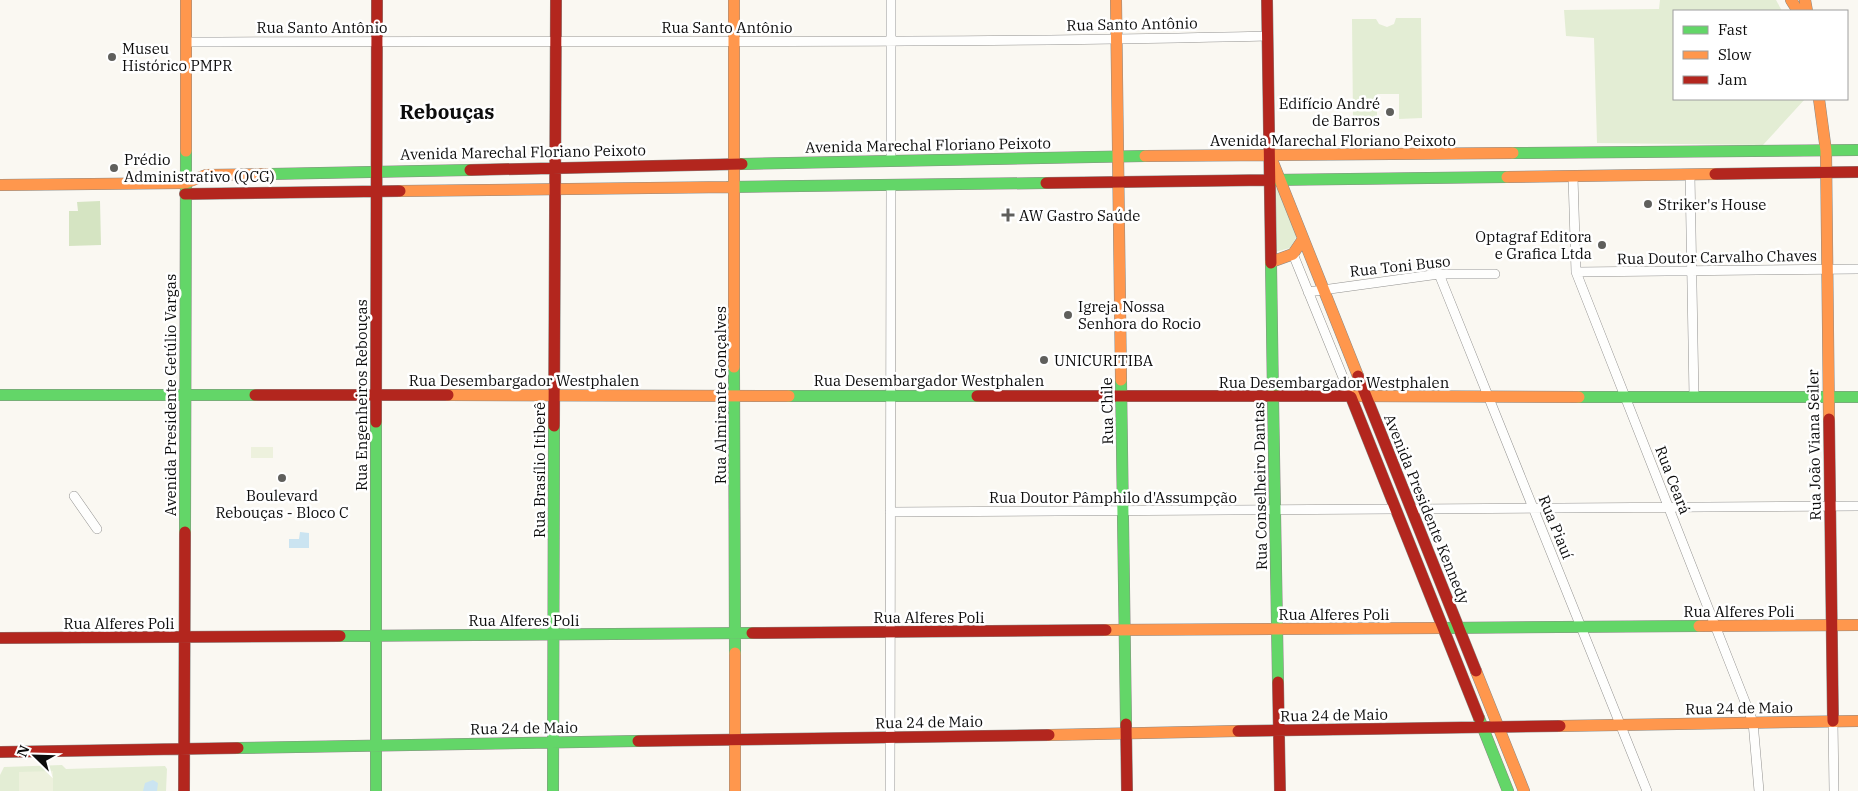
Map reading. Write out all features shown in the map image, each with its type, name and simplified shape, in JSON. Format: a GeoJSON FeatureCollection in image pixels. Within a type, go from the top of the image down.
{"type":"FeatureCollection","features":[{"type":"Feature","properties":{"kind":"street","name":"Avenida Presidente Getúlio Vargas"},"geometry":{"type":"LineString","coordinates":[[184,791],[186,0]]}},
{"type":"Feature","properties":{"kind":"street","name":"Rua Engenheiros Rebouças"},"geometry":{"type":"LineString","coordinates":[[376,791],[377,0]]}},
{"type":"Feature","properties":{"kind":"street","name":"Rua Brasílio Itiberê"},"geometry":{"type":"LineString","coordinates":[[553,791],[556,0]]}},
{"type":"Feature","properties":{"kind":"street","name":"Rua Almirante Gonçalves"},"geometry":{"type":"LineString","coordinates":[[734,0],[736,163],[735,791]]}},
{"type":"Feature","properties":{"kind":"street"},"geometry":{"type":"LineString","coordinates":[[891,0],[891,160]]}},
{"type":"Feature","properties":{"kind":"street","name":"Rua Chile"},"geometry":{"type":"LineString","coordinates":[[1116,0],[1127,791]]}},
{"type":"Feature","properties":{"kind":"street","name":"Rua Conselheiro Dantas"},"geometry":{"type":"LineString","coordinates":[[1267,0],[1270,155],[1275,181],[1271,262],[1280,791]]}},
{"type":"Feature","properties":{"kind":"street","name":"Rua Santo Antônio"},"geometry":{"type":"LineString","coordinates":[[186,42],[377,40],[556,43],[1268,36]]}},
{"type":"Feature","properties":{"kind":"street","name":"Rua João Viana Seiler"},"geometry":{"type":"LineString","coordinates":[[1819,100],[1826,151],[1834,791]]}},
{"type":"Feature","properties":{"kind":"street","name":"Avenida Marechal Floriano Peixoto"},"geometry":{"type":"LineString","coordinates":[[185,189],[206,174],[376,170],[1118,156],[1858,150]]}},
{"type":"Feature","properties":{"kind":"street","name":"Avenida Marechal Floriano Peixoto"},"geometry":{"type":"LineString","coordinates":[[0,185],[376,192],[735,189],[1858,172]]}},
{"type":"Feature","properties":{"kind":"street"},"geometry":{"type":"LineString","coordinates":[[1690,175],[1694,397]]}},
{"type":"Feature","properties":{"kind":"street","name":"Rua Ceará"},"geometry":{"type":"LineString","coordinates":[[1573,177],[1576,272],[1753,722],[1758,791]]}},
{"type":"Feature","properties":{"kind":"street","name":"Avenida Presidente Kennedy"},"geometry":{"type":"LineString","coordinates":[[1275,181],[1304,239],[1524,791]]}},
{"type":"Feature","properties":{"kind":"street"},"geometry":{"type":"LineString","coordinates":[[890,791],[891,186]]}},
{"type":"Feature","properties":{"kind":"street"},"geometry":{"type":"LineString","coordinates":[[1271,262],[1293,254],[1304,239]]}},
{"type":"Feature","properties":{"kind":"street","name":"Avenida Presidente Kennedy"},"geometry":{"type":"LineString","coordinates":[[1293,254],[1508,791]]}},
{"type":"Feature","properties":{"kind":"street","name":"Rua Doutor Carvalho Chaves"},"geometry":{"type":"LineString","coordinates":[[1576,272],[1858,269]]}},
{"type":"Feature","properties":{"kind":"street","name":"Rua Toni Buso"},"geometry":{"type":"LineString","coordinates":[[1308,292],[1323,288],[1439,274],[1495,274]]}},
{"type":"Feature","properties":{"kind":"street","name":"Rua Piauí"},"geometry":{"type":"LineString","coordinates":[[1439,274],[1647,791]]}},
{"type":"Feature","properties":{"kind":"street","name":"Rua Desembargador Westphalen"},"geometry":{"type":"LineString","coordinates":[[0,395],[1858,397]]}},
{"type":"Feature","properties":{"kind":"street"},"geometry":{"type":"LineString","coordinates":[[1382,474],[1395,468]]}},
{"type":"Feature","properties":{"kind":"street"},"geometry":{"type":"LineString","coordinates":[[74,496],[97,529]]}},
{"type":"Feature","properties":{"kind":"street"},"geometry":{"type":"LineString","coordinates":[[1412,509],[1858,506]]}},
{"type":"Feature","properties":{"kind":"street","name":"Rua Doutor Pâmphilo d'Assumpção"},"geometry":{"type":"LineString","coordinates":[[890,512],[1396,509]]}},
{"type":"Feature","properties":{"kind":"street"},"geometry":{"type":"LineString","coordinates":[[1423,578],[1437,574]]}},
{"type":"Feature","properties":{"kind":"street","name":"Rua Alferes Poli"},"geometry":{"type":"LineString","coordinates":[[0,638],[1858,625]]}},
{"type":"Feature","properties":{"kind":"street","name":"Rua 24 de Maio"},"geometry":{"type":"LineString","coordinates":[[0,752],[1858,720]]}},
{"type":"Feature","properties":{"kind":"street"},"geometry":{"type":"LineString","coordinates":[[1502,774],[1518,777]]}},
{"type":"Feature","properties":{"kind":"green space"},"geometry":{"type":"Polygon","coordinates":[[[1660,0],[1776,0],[1781,10],[1673,10],[1673,100],[1804,100],[1763,145],[1597,143],[1594,38],[1566,36],[1564,10],[1659,9],[1660,0]]]}},
{"type":"Feature","properties":{"kind":"green space"},"geometry":{"type":"Polygon","coordinates":[[[1396,18],[1421,18],[1422,118],[1399,119],[1399,94],[1377,94],[1377,119],[1353,120],[1352,19],[1376,19],[1379,24],[1387,27],[1394,24],[1396,18]]]}},
{"type":"Feature","properties":{"kind":"green space"},"geometry":{"type":"Polygon","coordinates":[[[1274,188],[1278,188],[1297,236],[1290,248],[1275,252],[1274,188]]]}},
{"type":"Feature","properties":{"kind":"green space"},"geometry":{"type":"Polygon","coordinates":[[[100,201],[101,245],[69,246],[69,211],[78,211],[77,202],[100,201]]]}},
{"type":"Feature","properties":{"kind":"green space"},"geometry":{"type":"Polygon","coordinates":[[[251,447],[273,447],[273,458],[251,458],[251,447]]]}},
{"type":"Feature","properties":{"kind":"green space"},"geometry":{"type":"Polygon","coordinates":[[[62,765],[66,769],[165,766],[167,769],[166,791],[0,791],[0,775],[4,767],[62,765]]]}},
{"type":"Feature","properties":{"kind":"green space"},"geometry":{"type":"Polygon","coordinates":[[[53,771],[53,791],[19,791],[19,772],[53,771]]]}},
{"type":"Feature","properties":{"kind":"water"},"geometry":{"type":"Polygon","coordinates":[[[300,532],[309,533],[309,548],[289,548],[289,539],[299,539],[300,532]]]}},
{"type":"Feature","properties":{"kind":"water"},"geometry":{"type":"Polygon","coordinates":[[[153,780],[158,783],[157,791],[143,791],[145,783],[153,780]]]}},
{"type":"Feature","properties":{"kind":"traffic: fast"},"geometry":{"type":"LineString","coordinates":[[1513,153],[1858,150]]}},
{"type":"Feature","properties":{"kind":"traffic: fast"},"geometry":{"type":"LineString","coordinates":[[185,532],[186,151]]}},
{"type":"Feature","properties":{"kind":"traffic: fast"},"geometry":{"type":"LineString","coordinates":[[742,164],[1145,156]]}},
{"type":"Feature","properties":{"kind":"traffic: fast"},"geometry":{"type":"LineString","coordinates":[[270,174],[470,170]]}},
{"type":"Feature","properties":{"kind":"traffic: fast"},"geometry":{"type":"LineString","coordinates":[[1268,180],[1507,177]]}},
{"type":"Feature","properties":{"kind":"traffic: fast"},"geometry":{"type":"LineString","coordinates":[[729,187],[1046,183]]}},
{"type":"Feature","properties":{"kind":"traffic: fast"},"geometry":{"type":"LineString","coordinates":[[1271,263],[1273,397]]}},
{"type":"Feature","properties":{"kind":"traffic: fast"},"geometry":{"type":"LineString","coordinates":[[734,367],[735,653]]}},
{"type":"Feature","properties":{"kind":"traffic: fast"},"geometry":{"type":"LineString","coordinates":[[1121,380],[1126,724]]}},
{"type":"Feature","properties":{"kind":"traffic: fast"},"geometry":{"type":"LineString","coordinates":[[0,395],[255,395]]}},
{"type":"Feature","properties":{"kind":"traffic: fast"},"geometry":{"type":"LineString","coordinates":[[789,396],[977,396]]}},
{"type":"Feature","properties":{"kind":"traffic: fast"},"geometry":{"type":"LineString","coordinates":[[1273,397],[1278,682]]}},
{"type":"Feature","properties":{"kind":"traffic: fast"},"geometry":{"type":"LineString","coordinates":[[1579,397],[1858,397]]}},
{"type":"Feature","properties":{"kind":"traffic: fast"},"geometry":{"type":"LineString","coordinates":[[376,422],[376,791]]}},
{"type":"Feature","properties":{"kind":"traffic: fast"},"geometry":{"type":"LineString","coordinates":[[553,791],[554,426]]}},
{"type":"Feature","properties":{"kind":"traffic: fast"},"geometry":{"type":"LineString","coordinates":[[1443,628],[1699,626]]}},
{"type":"Feature","properties":{"kind":"traffic: fast"},"geometry":{"type":"LineString","coordinates":[[340,636],[752,633]]}},
{"type":"Feature","properties":{"kind":"traffic: fast"},"geometry":{"type":"LineString","coordinates":[[1479,718],[1508,791]]}},
{"type":"Feature","properties":{"kind":"traffic: fast"},"geometry":{"type":"LineString","coordinates":[[238,748],[638,741]]}},
{"type":"Feature","properties":{"kind":"traffic: slow"},"geometry":{"type":"LineString","coordinates":[[186,0],[186,151]]}},
{"type":"Feature","properties":{"kind":"traffic: slow"},"geometry":{"type":"LineString","coordinates":[[734,0],[734,367]]}},
{"type":"Feature","properties":{"kind":"traffic: slow"},"geometry":{"type":"LineString","coordinates":[[1116,0],[1121,380]]}},
{"type":"Feature","properties":{"kind":"traffic: slow"},"geometry":{"type":"LineString","coordinates":[[1791,0],[1797,10]]}},
{"type":"Feature","properties":{"kind":"traffic: slow"},"geometry":{"type":"LineString","coordinates":[[1805,0],[1807,10]]}},
{"type":"Feature","properties":{"kind":"traffic: slow"},"geometry":{"type":"LineString","coordinates":[[1819,100],[1826,151],[1829,419]]}},
{"type":"Feature","properties":{"kind":"traffic: slow"},"geometry":{"type":"LineString","coordinates":[[1145,156],[1513,153]]}},
{"type":"Feature","properties":{"kind":"traffic: slow"},"geometry":{"type":"LineString","coordinates":[[1270,155],[1358,376]]}},
{"type":"Feature","properties":{"kind":"traffic: slow"},"geometry":{"type":"LineString","coordinates":[[0,185],[185,183],[206,175],[270,174]]}},
{"type":"Feature","properties":{"kind":"traffic: slow"},"geometry":{"type":"LineString","coordinates":[[1507,177],[1715,174]]}},
{"type":"Feature","properties":{"kind":"traffic: slow"},"geometry":{"type":"LineString","coordinates":[[400,191],[729,187]]}},
{"type":"Feature","properties":{"kind":"traffic: slow"},"geometry":{"type":"LineString","coordinates":[[1271,262],[1293,254],[1303,239]]}},
{"type":"Feature","properties":{"kind":"traffic: slow"},"geometry":{"type":"LineString","coordinates":[[448,395],[789,396]]}},
{"type":"Feature","properties":{"kind":"traffic: slow"},"geometry":{"type":"LineString","coordinates":[[1349,396],[1579,397]]}},
{"type":"Feature","properties":{"kind":"traffic: slow"},"geometry":{"type":"LineString","coordinates":[[1699,626],[1858,625]]}},
{"type":"Feature","properties":{"kind":"traffic: slow"},"geometry":{"type":"LineString","coordinates":[[1106,630],[1443,628]]}},
{"type":"Feature","properties":{"kind":"traffic: slow"},"geometry":{"type":"LineString","coordinates":[[735,653],[735,791]]}},
{"type":"Feature","properties":{"kind":"traffic: slow"},"geometry":{"type":"LineString","coordinates":[[1476,671],[1524,791]]}},
{"type":"Feature","properties":{"kind":"traffic: slow"},"geometry":{"type":"LineString","coordinates":[[1560,726],[1858,721]]}},
{"type":"Feature","properties":{"kind":"traffic: slow"},"geometry":{"type":"LineString","coordinates":[[1049,735],[1238,731]]}},
{"type":"Feature","properties":{"kind":"traffic: jam"},"geometry":{"type":"LineString","coordinates":[[376,422],[377,0]]}},
{"type":"Feature","properties":{"kind":"traffic: jam"},"geometry":{"type":"LineString","coordinates":[[554,426],[556,0]]}},
{"type":"Feature","properties":{"kind":"traffic: jam"},"geometry":{"type":"LineString","coordinates":[[1267,0],[1271,263]]}},
{"type":"Feature","properties":{"kind":"traffic: jam"},"geometry":{"type":"LineString","coordinates":[[470,170],[742,164]]}},
{"type":"Feature","properties":{"kind":"traffic: jam"},"geometry":{"type":"LineString","coordinates":[[1715,174],[1858,172]]}},
{"type":"Feature","properties":{"kind":"traffic: jam"},"geometry":{"type":"LineString","coordinates":[[1046,183],[1268,180]]}},
{"type":"Feature","properties":{"kind":"traffic: jam"},"geometry":{"type":"LineString","coordinates":[[185,194],[400,191]]}},
{"type":"Feature","properties":{"kind":"traffic: jam"},"geometry":{"type":"LineString","coordinates":[[1358,376],[1476,671]]}},
{"type":"Feature","properties":{"kind":"traffic: jam"},"geometry":{"type":"LineString","coordinates":[[255,395],[448,395]]}},
{"type":"Feature","properties":{"kind":"traffic: jam"},"geometry":{"type":"LineString","coordinates":[[977,396],[1349,396]]}},
{"type":"Feature","properties":{"kind":"traffic: jam"},"geometry":{"type":"LineString","coordinates":[[1351,397],[1479,718]]}},
{"type":"Feature","properties":{"kind":"traffic: jam"},"geometry":{"type":"LineString","coordinates":[[1829,419],[1833,721]]}},
{"type":"Feature","properties":{"kind":"traffic: jam"},"geometry":{"type":"LineString","coordinates":[[184,791],[185,532]]}},
{"type":"Feature","properties":{"kind":"traffic: jam"},"geometry":{"type":"LineString","coordinates":[[752,633],[1106,630]]}},
{"type":"Feature","properties":{"kind":"traffic: jam"},"geometry":{"type":"LineString","coordinates":[[0,638],[340,636]]}},
{"type":"Feature","properties":{"kind":"traffic: jam"},"geometry":{"type":"LineString","coordinates":[[1278,682],[1280,791]]}},
{"type":"Feature","properties":{"kind":"traffic: jam"},"geometry":{"type":"LineString","coordinates":[[1126,724],[1127,791]]}},
{"type":"Feature","properties":{"kind":"traffic: jam"},"geometry":{"type":"LineString","coordinates":[[1238,731],[1560,726]]}},
{"type":"Feature","properties":{"kind":"traffic: jam"},"geometry":{"type":"LineString","coordinates":[[638,741],[1049,735]]}},
{"type":"Feature","properties":{"kind":"traffic: jam"},"geometry":{"type":"LineString","coordinates":[[0,752],[238,748]]}},
{"type":"Feature","properties":{"kind":"place","name":"Museu Histórico PMPR"},"geometry":{"type":"Point","coordinates":[112,57]}},
{"type":"Feature","properties":{"kind":"place","name":"Edifício André de Barros"},"geometry":{"type":"Point","coordinates":[1390,112]}},
{"type":"Feature","properties":{"kind":"place","name":"Prédio Administrativo (QCG)"},"geometry":{"type":"Point","coordinates":[114,168]}},
{"type":"Feature","properties":{"kind":"place","name":"Striker's House"},"geometry":{"type":"Point","coordinates":[1648,204]}},
{"type":"Feature","properties":{"kind":"place","name":"AW Gastro Saúde"},"geometry":{"type":"Point","coordinates":[1008,215]}},
{"type":"Feature","properties":{"kind":"place","name":"Optagraf Editora e Grafica Ltda"},"geometry":{"type":"Point","coordinates":[1602,245]}},
{"type":"Feature","properties":{"kind":"place","name":"Igreja Nossa Senhora do Rocio"},"geometry":{"type":"Point","coordinates":[1068,315]}},
{"type":"Feature","properties":{"kind":"place","name":"UNICURITIBA"},"geometry":{"type":"Point","coordinates":[1044,360]}},
{"type":"Feature","properties":{"kind":"place","name":"Boulevard Rebouças - Bloco C"},"geometry":{"type":"Point","coordinates":[282,478]}},
{"type":"Feature","properties":{"kind":"district","name":"Rebouças"},"geometry":{"type":"Point","coordinates":[447,111]}}]}
